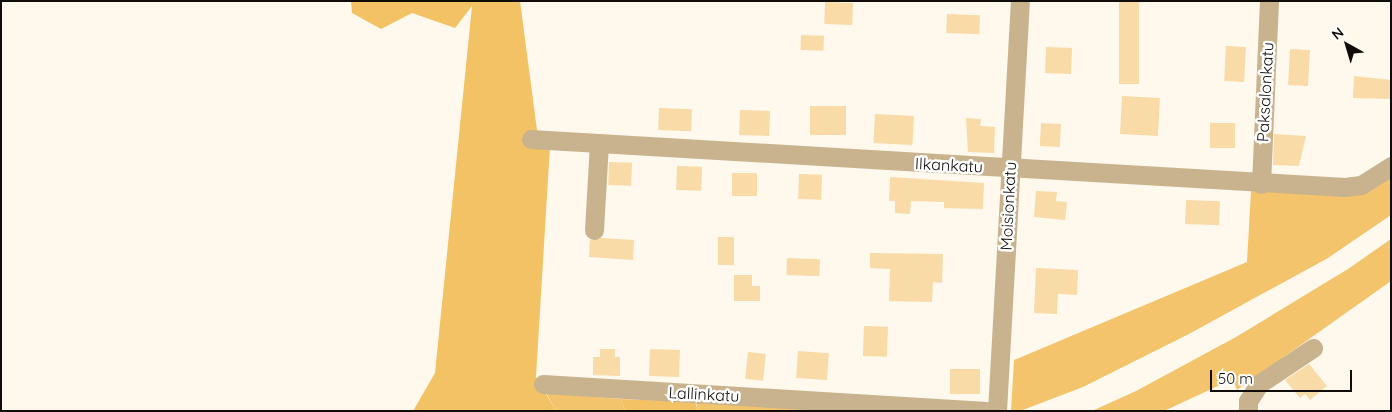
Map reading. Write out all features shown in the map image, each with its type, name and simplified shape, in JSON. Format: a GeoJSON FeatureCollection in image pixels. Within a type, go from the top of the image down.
{"type":"FeatureCollection","features":[{"type":"Feature","properties":{"kind":"street","name":"Moisionkatu"},"geometry":{"type":"LineString","coordinates":[[997,411],[1020,1]]}},
{"type":"Feature","properties":{"kind":"street","name":"Paksalonkatu"},"geometry":{"type":"LineString","coordinates":[[1261,184],[1269,1]]}},
{"type":"Feature","properties":{"kind":"street","name":"Ilkankatu"},"geometry":{"type":"LineString","coordinates":[[531,138],[1261,184],[1345,187],[1361,184],[1391,166]]}},
{"type":"Feature","properties":{"kind":"street"},"geometry":{"type":"LineString","coordinates":[[594,230],[599,143]]}},
{"type":"Feature","properties":{"kind":"street"},"geometry":{"type":"LineString","coordinates":[[1248,411],[1248,401],[1259,384],[1312,348]]}},
{"type":"Feature","properties":{"kind":"street","name":"Lallinkatu"},"geometry":{"type":"LineString","coordinates":[[543,384],[986,411]]}},
{"type":"Feature","properties":{"kind":"shaded area"},"geometry":{"type":"Polygon","coordinates":[[[351,1],[520,1],[537,130],[550,146],[536,377],[556,411],[413,411],[435,373],[472,6],[455,28],[412,13],[381,29],[352,13],[351,1]]]}},
{"type":"Feature","properties":{"kind":"shaded area"},"geometry":{"type":"Polygon","coordinates":[[[1391,175],[1391,215],[1328,258],[1187,335],[1083,387],[1020,411],[1011,411],[1014,360],[1247,262],[1251,191],[1354,194],[1391,175]]]}},
{"type":"Feature","properties":{"kind":"shaded area"},"geometry":{"type":"Polygon","coordinates":[[[1391,239],[1391,281],[1237,390],[1233,379],[1164,411],[1092,411],[1136,391],[1236,337],[1348,269],[1391,239]]]}},
{"type":"Feature","properties":{"kind":"shaded area"},"geometry":{"type":"Polygon","coordinates":[[[546,393],[621,399],[625,411],[556,411],[546,393]]]}},
{"type":"Feature","properties":{"kind":"shaded area"},"geometry":{"type":"Polygon","coordinates":[[[621,399],[695,402],[698,411],[625,411],[621,399]]]}},
{"type":"Feature","properties":{"kind":"shaded area"},"geometry":{"type":"Polygon","coordinates":[[[696,402],[861,411],[698,411],[696,402]]]}},
{"type":"Feature","properties":{"kind":"building"},"geometry":{"type":"Polygon","coordinates":[[[1119,1],[1139,1],[1139,84],[1119,84],[1119,1]]]}},
{"type":"Feature","properties":{"kind":"building"},"geometry":{"type":"Polygon","coordinates":[[[825,2],[853,3],[852,25],[824,24],[825,2]]]}},
{"type":"Feature","properties":{"kind":"building"},"geometry":{"type":"Polygon","coordinates":[[[947,14],[980,15],[979,34],[946,33],[947,14]]]}},
{"type":"Feature","properties":{"kind":"building"},"geometry":{"type":"Polygon","coordinates":[[[801,35],[824,36],[823,51],[800,50],[801,35]]]}},
{"type":"Feature","properties":{"kind":"building"},"geometry":{"type":"Polygon","coordinates":[[[1226,46],[1246,47],[1244,82],[1224,81],[1226,46]]]}},
{"type":"Feature","properties":{"kind":"building"},"geometry":{"type":"Polygon","coordinates":[[[1046,47],[1072,48],[1071,74],[1045,73],[1046,47]]]}},
{"type":"Feature","properties":{"kind":"building"},"geometry":{"type":"Polygon","coordinates":[[[1290,49],[1310,50],[1308,86],[1288,85],[1290,49]]]}},
{"type":"Feature","properties":{"kind":"building"},"geometry":{"type":"Polygon","coordinates":[[[1354,76],[1391,80],[1391,99],[1353,98],[1354,76]]]}},
{"type":"Feature","properties":{"kind":"building"},"geometry":{"type":"Polygon","coordinates":[[[1122,96],[1160,98],[1158,136],[1120,134],[1122,96]]]}},
{"type":"Feature","properties":{"kind":"building"},"geometry":{"type":"Polygon","coordinates":[[[810,106],[846,106],[846,135],[810,135],[810,106]]]}},
{"type":"Feature","properties":{"kind":"building"},"geometry":{"type":"Polygon","coordinates":[[[659,108],[692,109],[691,131],[658,130],[659,108]]]}},
{"type":"Feature","properties":{"kind":"building"},"geometry":{"type":"Polygon","coordinates":[[[740,110],[770,111],[769,136],[739,135],[740,110]]]}},
{"type":"Feature","properties":{"kind":"building"},"geometry":{"type":"Polygon","coordinates":[[[875,114],[914,116],[912,145],[873,143],[875,114]]]}},
{"type":"Feature","properties":{"kind":"building"},"geometry":{"type":"Polygon","coordinates":[[[966,118],[981,119],[980,126],[995,127],[994,153],[968,152],[966,118]]]}},
{"type":"Feature","properties":{"kind":"building"},"geometry":{"type":"Polygon","coordinates":[[[1041,123],[1061,124],[1060,147],[1040,146],[1041,123]]]}},
{"type":"Feature","properties":{"kind":"building"},"geometry":{"type":"Polygon","coordinates":[[[1210,123],[1235,123],[1235,148],[1210,148],[1210,123]]]}},
{"type":"Feature","properties":{"kind":"building"},"geometry":{"type":"Polygon","coordinates":[[[1274,134],[1306,136],[1299,166],[1273,165],[1274,134]]]}},
{"type":"Feature","properties":{"kind":"building"},"geometry":{"type":"Polygon","coordinates":[[[609,162],[632,163],[631,186],[608,185],[609,162]]]}},
{"type":"Feature","properties":{"kind":"building"},"geometry":{"type":"Polygon","coordinates":[[[677,166],[702,167],[701,191],[676,190],[677,166]]]}},
{"type":"Feature","properties":{"kind":"building"},"geometry":{"type":"Polygon","coordinates":[[[732,173],[757,173],[757,196],[732,196],[732,173]]]}},
{"type":"Feature","properties":{"kind":"building"},"geometry":{"type":"Polygon","coordinates":[[[799,174],[822,175],[821,200],[798,199],[799,174]]]}},
{"type":"Feature","properties":{"kind":"building"},"geometry":{"type":"Polygon","coordinates":[[[890,177],[984,183],[983,209],[944,208],[944,202],[911,201],[910,214],[895,213],[895,201],[889,201],[890,177]]]}},
{"type":"Feature","properties":{"kind":"building"},"geometry":{"type":"Polygon","coordinates":[[[1036,191],[1057,192],[1056,201],[1067,202],[1065,220],[1034,217],[1036,191]]]}},
{"type":"Feature","properties":{"kind":"building"},"geometry":{"type":"Polygon","coordinates":[[[1186,200],[1220,201],[1219,225],[1185,224],[1186,200]]]}},
{"type":"Feature","properties":{"kind":"building"},"geometry":{"type":"Polygon","coordinates":[[[718,237],[734,237],[734,265],[718,265],[718,237]]]}},
{"type":"Feature","properties":{"kind":"building"},"geometry":{"type":"Polygon","coordinates":[[[601,238],[634,240],[633,260],[589,257],[590,240],[601,238]]]}},
{"type":"Feature","properties":{"kind":"building"},"geometry":{"type":"Polygon","coordinates":[[[870,253],[943,254],[942,283],[933,282],[932,302],[889,301],[890,269],[870,268],[870,253]]]}},
{"type":"Feature","properties":{"kind":"building"},"geometry":{"type":"Polygon","coordinates":[[[787,258],[820,259],[819,276],[786,275],[787,258]]]}},
{"type":"Feature","properties":{"kind":"building"},"geometry":{"type":"Polygon","coordinates":[[[1036,268],[1078,270],[1077,295],[1058,294],[1057,314],[1034,313],[1036,268]]]}},
{"type":"Feature","properties":{"kind":"building"},"geometry":{"type":"Polygon","coordinates":[[[734,275],[752,275],[752,286],[760,286],[760,301],[734,301],[734,275]]]}},
{"type":"Feature","properties":{"kind":"building"},"geometry":{"type":"Polygon","coordinates":[[[864,326],[888,327],[887,357],[863,356],[864,326]]]}},
{"type":"Feature","properties":{"kind":"building"},"geometry":{"type":"Polygon","coordinates":[[[600,349],[615,349],[615,357],[620,357],[620,376],[593,375],[593,357],[600,357],[600,349]]]}},
{"type":"Feature","properties":{"kind":"building"},"geometry":{"type":"Polygon","coordinates":[[[650,349],[680,350],[679,377],[649,376],[650,349]]]}},
{"type":"Feature","properties":{"kind":"building"},"geometry":{"type":"Polygon","coordinates":[[[798,351],[829,353],[827,380],[796,378],[798,351]]]}},
{"type":"Feature","properties":{"kind":"building"},"geometry":{"type":"Polygon","coordinates":[[[748,352],[766,354],[763,381],[745,379],[748,352]]]}},
{"type":"Feature","properties":{"kind":"building"},"geometry":{"type":"Polygon","coordinates":[[[1309,364],[1327,386],[1310,400],[1305,394],[1300,398],[1285,380],[1309,364]]]}},
{"type":"Feature","properties":{"kind":"building"},"geometry":{"type":"Polygon","coordinates":[[[950,369],[980,369],[980,394],[950,394],[950,369]]]}}]}
